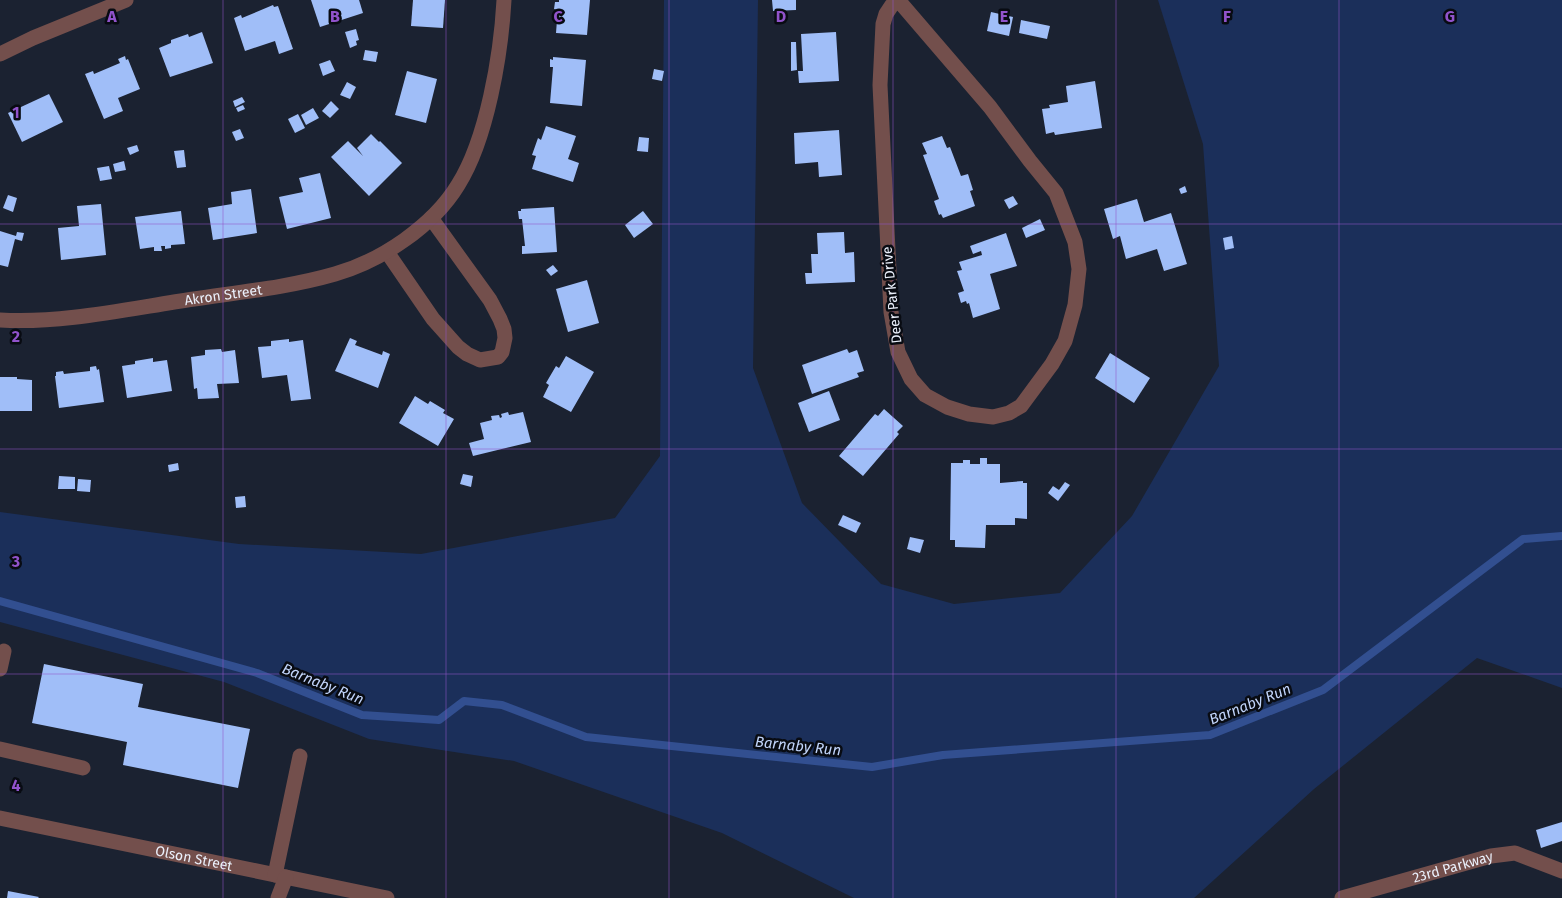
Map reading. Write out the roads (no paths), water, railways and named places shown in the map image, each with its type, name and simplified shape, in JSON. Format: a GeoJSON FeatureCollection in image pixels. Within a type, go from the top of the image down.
{"type":"FeatureCollection","features":[{"type":"Feature","properties":{"kind":"street"},"geometry":{"type":"LineString","coordinates":[[0,54],[41,34],[126,0]]}},
{"type":"Feature","properties":{"kind":"street","name":"Akron Street"},"geometry":{"type":"LineString","coordinates":[[0,320],[27,322],[286,286],[336,274],[387,252],[410,236],[447,200],[457,187],[476,151],[493,82],[503,26],[504,0]]}},
{"type":"Feature","properties":{"kind":"street","name":"Deer Park Drive"},"geometry":{"type":"LineString","coordinates":[[900,1],[990,107],[1056,193],[1075,242],[1079,269],[1075,305],[1066,341],[1052,364],[1021,406],[1009,413],[993,416],[969,414],[947,407],[925,395],[911,379],[898,352],[891,302],[880,85],[883,24],[886,14],[892,5],[900,1]]}},
{"type":"Feature","properties":{"kind":"street"},"geometry":{"type":"LineString","coordinates":[[387,252],[433,319],[458,347],[480,360],[498,357],[502,352],[505,338],[500,319],[490,300],[430,218]]}},
{"type":"Feature","properties":{"kind":"street"},"geometry":{"type":"LineString","coordinates":[[0,669],[4,651]]}},
{"type":"Feature","properties":{"kind":"street"},"geometry":{"type":"LineString","coordinates":[[0,749],[83,768]]}},
{"type":"Feature","properties":{"kind":"street"},"geometry":{"type":"LineString","coordinates":[[278,898],[300,756]]}},
{"type":"Feature","properties":{"kind":"street","name":"Olson Street"},"geometry":{"type":"LineString","coordinates":[[0,818],[383,898]]}},
{"type":"Feature","properties":{"kind":"street","name":"23rd Parkway"},"geometry":{"type":"LineString","coordinates":[[1342,898],[1491,856],[1515,853],[1562,871]]}},
{"type":"Feature","properties":{"kind":"waterway","name":"Barnaby Run"},"geometry":{"type":"LineString","coordinates":[[0,601],[257,673],[362,715],[439,720],[464,701],[502,705],[586,737],[872,767],[943,755],[1210,735],[1323,690],[1523,539],[1562,536]]}}]}
